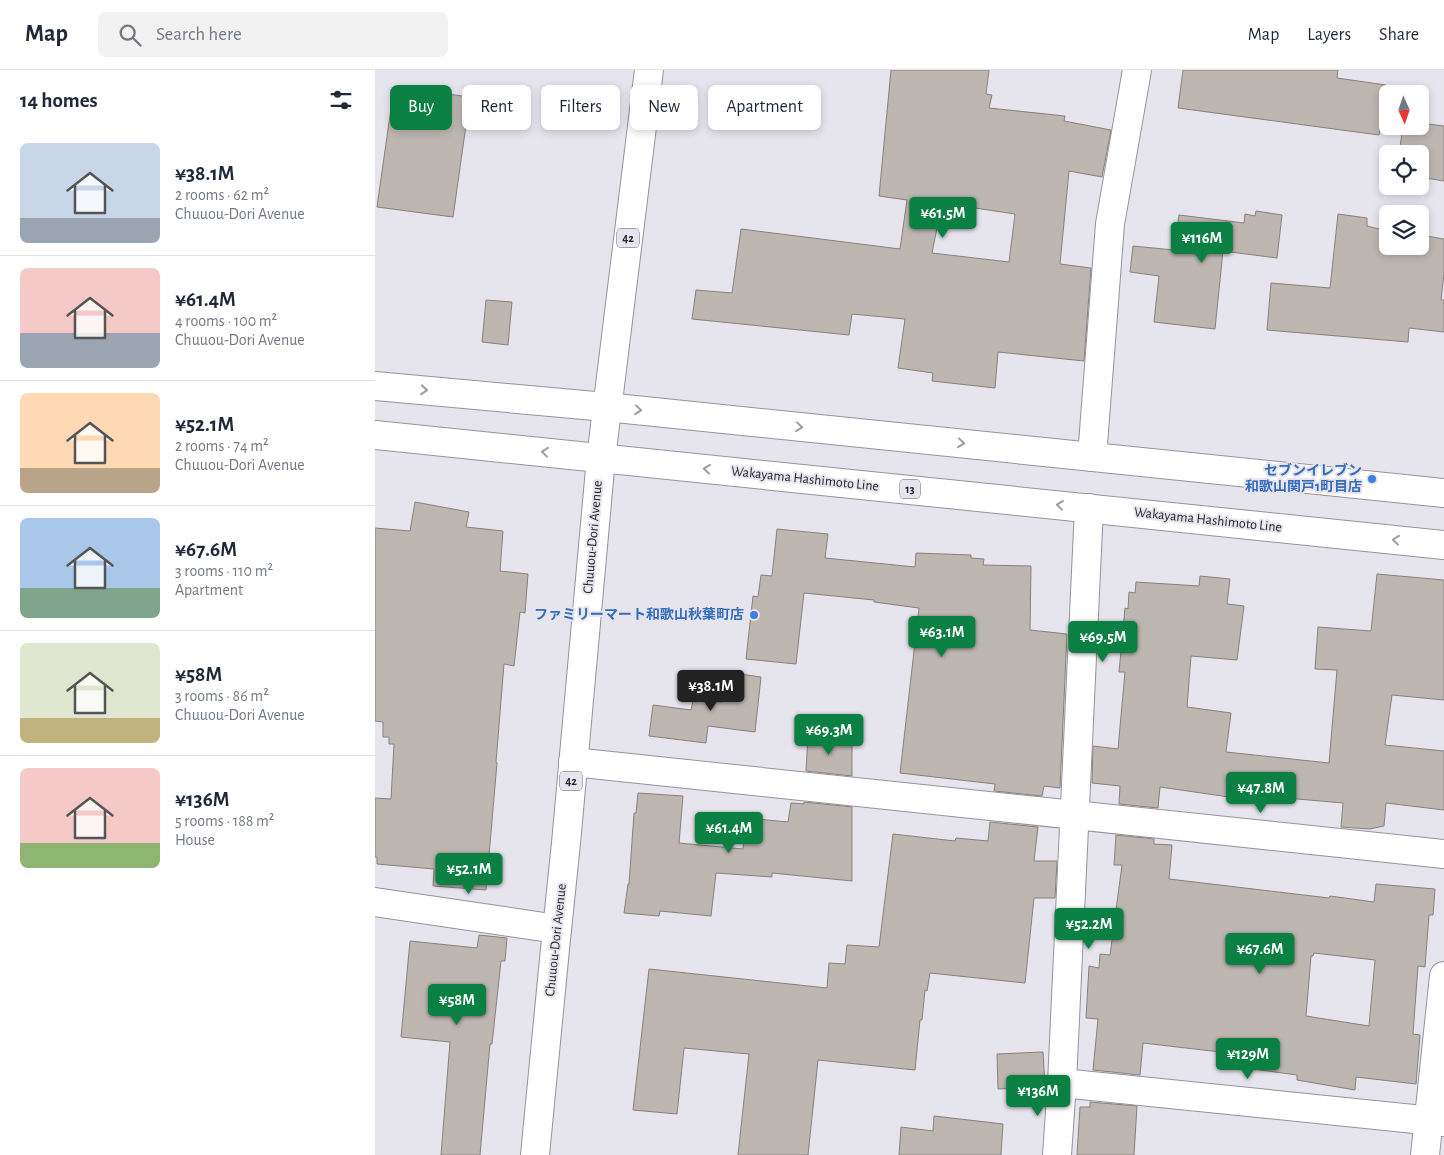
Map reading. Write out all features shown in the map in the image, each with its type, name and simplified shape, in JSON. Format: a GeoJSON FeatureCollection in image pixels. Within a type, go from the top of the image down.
{"type":"FeatureCollection","features":[{"type":"Feature","properties":{"kind":"main road","name":"Chuuou-Dori Avenue"},"geometry":{"type":"LineString","coordinates":[[535,1155],[601,458],[649,70]]}},
{"type":"Feature","properties":{"kind":"main road"},"geometry":{"type":"LineString","coordinates":[[1092,457],[1110,224],[1137,70]]}},
{"type":"Feature","properties":{"kind":"main road"},"geometry":{"type":"LineString","coordinates":[[375,386],[607,407],[1444,493]]}},
{"type":"Feature","properties":{"kind":"main road","name":"Wakayama Hashimoto Line"},"geometry":{"type":"LineString","coordinates":[[375,435],[1444,545]]}},
{"type":"Feature","properties":{"kind":"main road"},"geometry":{"type":"LineString","coordinates":[[1057,1155],[1089,508]]}},
{"type":"Feature","properties":{"kind":"main road"},"geometry":{"type":"LineString","coordinates":[[573,762],[1444,854]]}},
{"type":"Feature","properties":{"kind":"main road"},"geometry":{"type":"LineString","coordinates":[[375,902],[557,929]]}},
{"type":"Feature","properties":{"kind":"main road"},"geometry":{"type":"LineString","coordinates":[[1425,1155],[1437,1121],[1444,976]]}},
{"type":"Feature","properties":{"kind":"main road"},"geometry":{"type":"LineString","coordinates":[[1062,1083],[1437,1121]]}},
{"type":"Feature","properties":{"kind":"building"},"geometry":{"type":"Polygon","coordinates":[[[891,70],[989,70],[986,94],[992,95],[989,108],[1065,116],[1064,121],[1111,130],[1102,177],[1069,171],[1060,264],[1091,268],[1084,361],[998,352],[995,388],[932,381],[933,373],[898,368],[905,319],[852,314],[849,335],[692,319],[696,290],[732,293],[741,229],[900,249],[907,200],[879,196],[891,70]],[[942,203],[932,253],[1009,262],[1015,214],[942,203]]]}},
{"type":"Feature","properties":{"kind":"building"},"geometry":{"type":"Polygon","coordinates":[[[1183,70],[1338,70],[1337,78],[1386,85],[1379,85],[1379,135],[1178,108],[1183,70]]]}},
{"type":"Feature","properties":{"kind":"building"},"geometry":{"type":"Polygon","coordinates":[[[452,95],[462,96],[462,130],[465,130],[453,217],[377,207],[390,115],[390,130],[452,130],[452,95]]]}},
{"type":"Feature","properties":{"kind":"building"},"geometry":{"type":"Polygon","coordinates":[[[1429,124],[1444,126],[1444,181],[1429,178],[1429,145],[1400,145],[1402,135],[1429,135],[1429,124]]]}},
{"type":"Feature","properties":{"kind":"building"},"geometry":{"type":"Polygon","coordinates":[[[1256,211],[1282,215],[1277,258],[1223,251],[1215,329],[1154,322],[1159,276],[1130,272],[1133,246],[1174,250],[1179,215],[1244,223],[1245,214],[1255,216],[1256,211]]]}},
{"type":"Feature","properties":{"kind":"building"},"geometry":{"type":"Polygon","coordinates":[[[1338,214],[1367,218],[1367,226],[1379,229],[1379,255],[1429,255],[1429,236],[1444,239],[1444,274],[1441,300],[1444,300],[1444,332],[1409,328],[1408,342],[1267,330],[1271,283],[1330,288],[1338,214]]]}},
{"type":"Feature","properties":{"kind":"building"},"geometry":{"type":"Polygon","coordinates":[[[486,300],[512,302],[508,345],[482,342],[486,300]]]}},
{"type":"Feature","properties":{"kind":"building"},"geometry":{"type":"Polygon","coordinates":[[[415,502],[469,512],[466,527],[503,531],[500,571],[528,574],[525,613],[520,612],[514,666],[504,664],[486,890],[433,886],[434,869],[377,864],[377,857],[375,857],[375,798],[391,799],[394,744],[389,744],[389,737],[383,737],[383,722],[375,721],[375,528],[410,531],[415,502]]]}},
{"type":"Feature","properties":{"kind":"building"},"geometry":{"type":"Polygon","coordinates":[[[777,529],[828,534],[825,558],[915,567],[916,553],[971,555],[971,558],[984,559],[983,565],[1031,566],[1030,630],[1067,634],[1060,788],[1044,786],[1042,796],[994,791],[995,784],[900,773],[919,608],[874,602],[874,600],[804,593],[796,664],[746,659],[753,596],[758,597],[761,575],[772,576],[777,529]]]}},
{"type":"Feature","properties":{"kind":"building"},"geometry":{"type":"Polygon","coordinates":[[[1377,574],[1444,580],[1444,700],[1392,695],[1385,745],[1444,751],[1444,810],[1386,803],[1384,826],[1370,829],[1341,827],[1343,803],[1286,798],[1286,792],[1230,788],[1229,797],[1160,787],[1158,808],[1119,804],[1120,786],[1092,783],[1093,746],[1118,749],[1125,672],[1119,672],[1125,608],[1128,609],[1129,592],[1135,593],[1136,582],[1199,586],[1200,576],[1230,579],[1227,604],[1244,606],[1237,660],[1191,656],[1187,707],[1231,713],[1226,752],[1329,763],[1337,670],[1315,669],[1318,627],[1371,631],[1377,574]]]}},
{"type":"Feature","properties":{"kind":"building"},"geometry":{"type":"Polygon","coordinates":[[[726,672],[761,677],[755,732],[708,726],[706,743],[649,736],[653,705],[691,710],[693,701],[722,702],[726,672]]]}},
{"type":"Feature","properties":{"kind":"building"},"geometry":{"type":"Polygon","coordinates":[[[808,736],[845,737],[845,745],[852,745],[852,776],[806,771],[808,736]]]}},
{"type":"Feature","properties":{"kind":"building"},"geometry":{"type":"Polygon","coordinates":[[[638,793],[683,796],[679,843],[743,849],[746,818],[788,822],[791,803],[804,804],[804,802],[852,807],[852,881],[772,873],[772,877],[716,873],[711,916],[660,911],[659,916],[624,913],[629,884],[634,813],[636,813],[638,793]]]}},
{"type":"Feature","properties":{"kind":"building"},"geometry":{"type":"Polygon","coordinates":[[[990,822],[1038,827],[1034,861],[1057,861],[1055,898],[1034,898],[1025,983],[930,973],[927,991],[925,990],[922,1020],[920,1020],[915,1070],[818,1060],[808,1155],[738,1155],[749,1054],[684,1048],[677,1114],[633,1110],[649,969],[827,988],[829,963],[845,964],[847,945],[879,947],[893,834],[955,841],[956,838],[988,841],[990,822]]]}},
{"type":"Feature","properties":{"kind":"building"},"geometry":{"type":"Polygon","coordinates":[[[1116,835],[1154,839],[1154,844],[1172,845],[1169,879],[1374,902],[1376,884],[1435,889],[1433,915],[1429,915],[1425,967],[1418,966],[1413,1034],[1420,1035],[1416,1084],[1356,1077],[1355,1090],[1297,1080],[1297,1075],[1238,1067],[1239,1057],[1229,1056],[1229,1053],[1143,1043],[1140,1075],[1093,1070],[1098,1019],[1086,1018],[1089,966],[1099,968],[1100,954],[1110,955],[1122,865],[1114,865],[1116,835]],[[1314,953],[1311,956],[1306,1016],[1369,1026],[1375,960],[1314,953]]]}},
{"type":"Feature","properties":{"kind":"building"},"geometry":{"type":"Polygon","coordinates":[[[479,935],[507,938],[505,961],[501,961],[492,1044],[490,1044],[480,1155],[441,1155],[450,1042],[401,1037],[410,941],[477,948],[479,935]]]}},
{"type":"Feature","properties":{"kind":"building"},"geometry":{"type":"Polygon","coordinates":[[[1043,1052],[1045,1087],[998,1089],[997,1054],[1043,1052]]]}},
{"type":"Feature","properties":{"kind":"building"},"geometry":{"type":"Polygon","coordinates":[[[1090,1102],[1137,1106],[1134,1155],[1077,1155],[1080,1107],[1090,1107],[1090,1102]]]}},
{"type":"Feature","properties":{"kind":"building"},"geometry":{"type":"Polygon","coordinates":[[[934,1116],[1003,1124],[1001,1155],[899,1155],[901,1127],[933,1131],[934,1116]]]}},
{"type":"Feature","properties":{"kind":"place","name":"セブンイレブン 和歌山関戸1町目店"},"geometry":{"type":"Point","coordinates":[1372,479]}},
{"type":"Feature","properties":{"kind":"place","name":"ファミリーマート和歌山秋葉町店"},"geometry":{"type":"Point","coordinates":[754,615]}}]}
